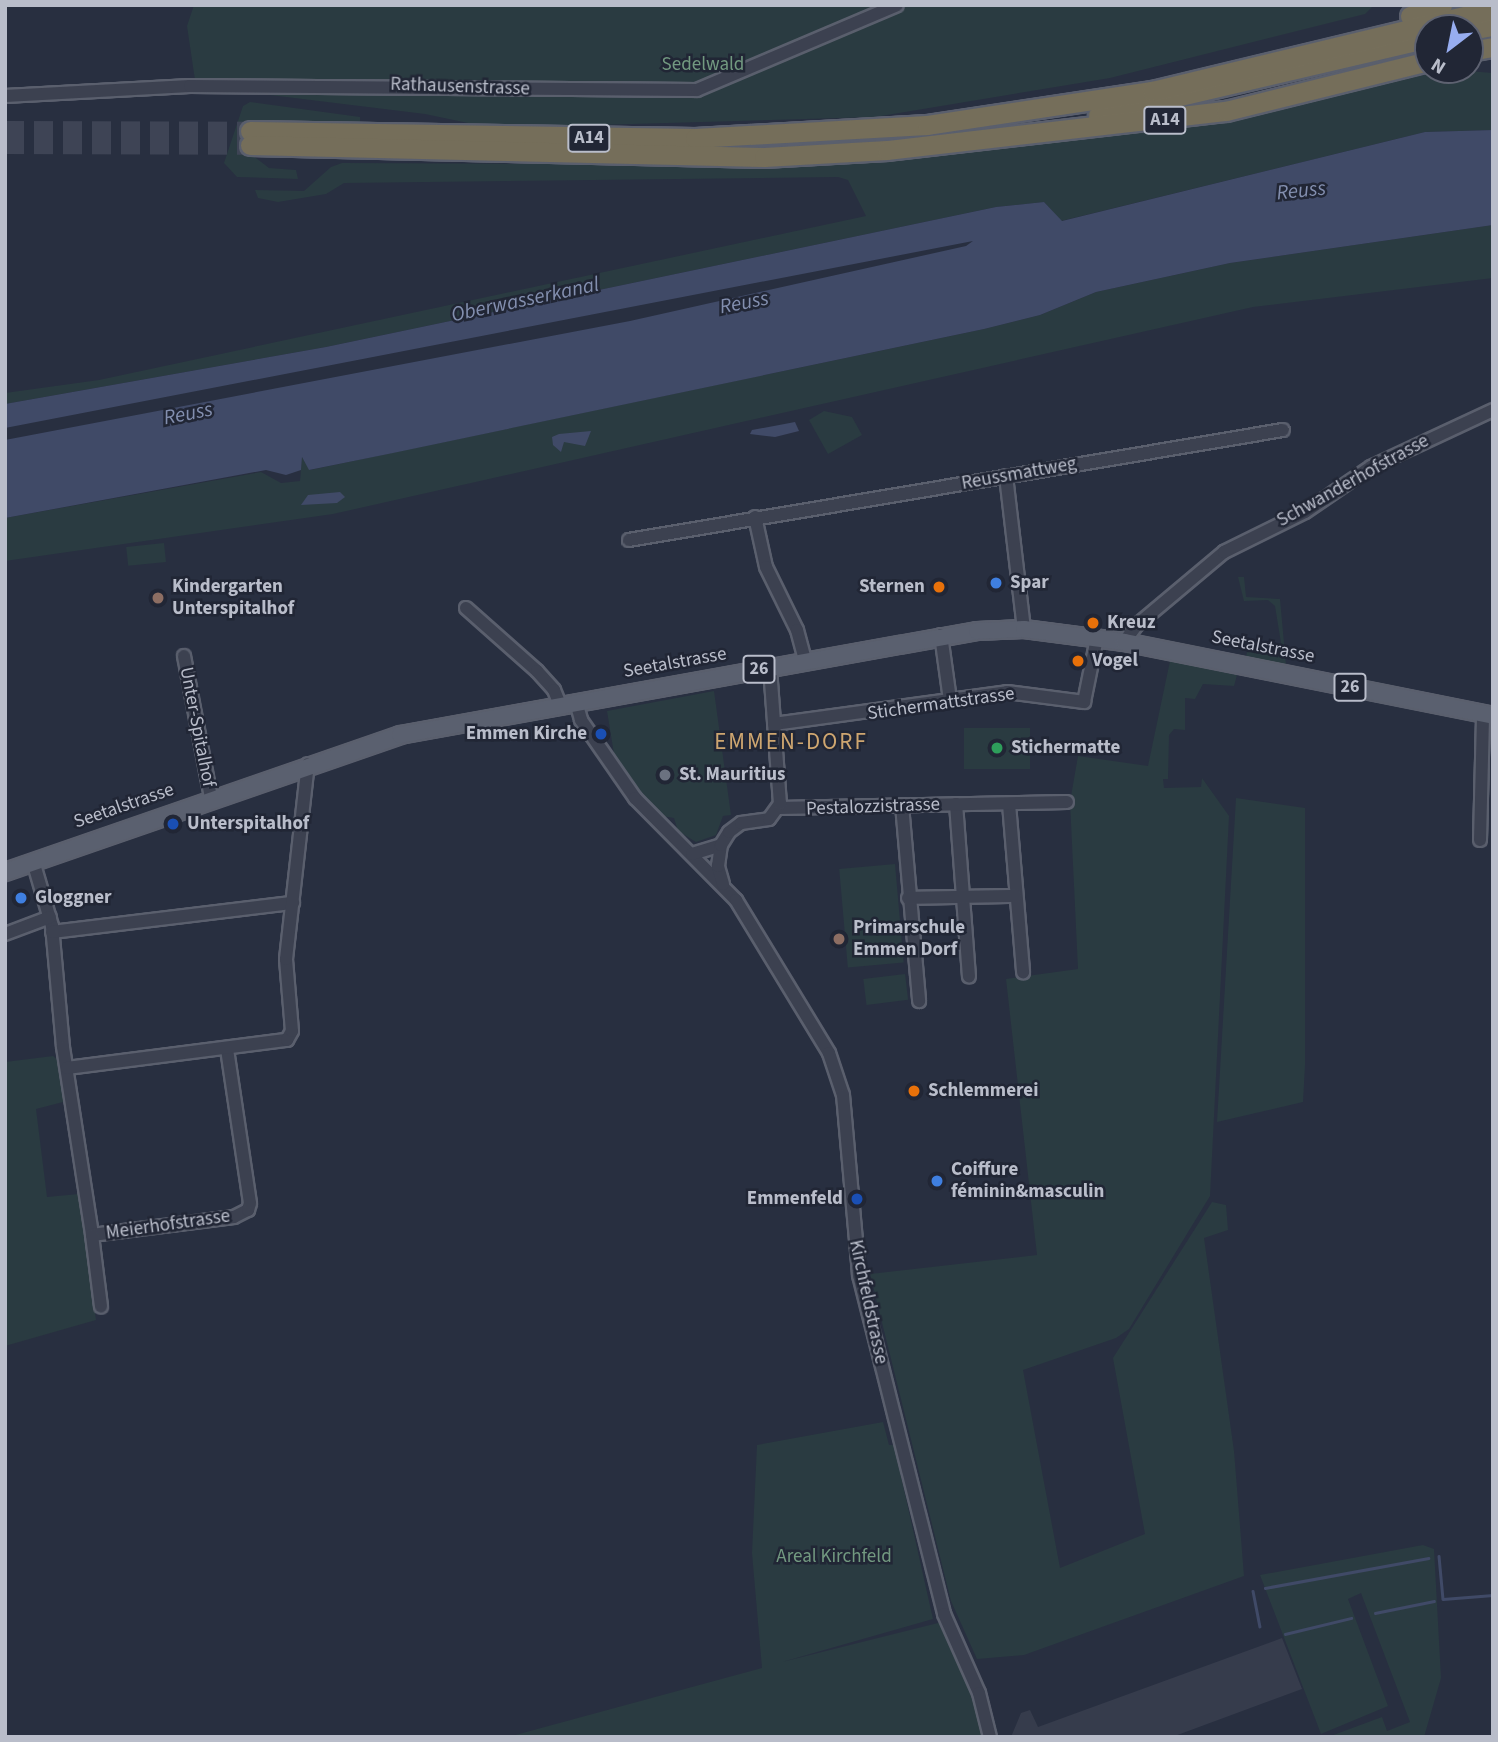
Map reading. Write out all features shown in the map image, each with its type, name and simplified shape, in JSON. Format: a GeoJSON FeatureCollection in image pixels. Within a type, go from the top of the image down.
{"type":"FeatureCollection","features":[{"type":"Feature","properties":{"kind":"highway","name":"A14"},"geometry":{"type":"LineString","coordinates":[[1321,49],[1442,5]]}},
{"type":"Feature","properties":{"kind":"highway","name":"A14"},"geometry":{"type":"LineString","coordinates":[[1414,66],[1239,109],[1180,118],[887,150],[764,157],[723,153],[250,138],[695,138],[927,125],[1152,91],[1493,9]]}},
{"type":"Feature","properties":{"kind":"highway","name":"A14"},"geometry":{"type":"LineString","coordinates":[[723,153],[886,143],[1031,126],[1163,102],[1414,41]]}},
{"type":"Feature","properties":{"kind":"main road","name":"Seetalstrasse"},"geometry":{"type":"LineString","coordinates":[[5,872],[308,764],[400,735],[941,635],[1024,629],[1097,638],[1488,715]]}},
{"type":"Feature","properties":{"kind":"street","name":"Rathausenstrasse"},"geometry":{"type":"LineString","coordinates":[[5,96],[190,86],[697,90],[897,5]]}},
{"type":"Feature","properties":{"kind":"street","name":"Schwanderhofstrasse"},"geometry":{"type":"LineString","coordinates":[[1124,642],[1132,630],[1224,552],[1305,512],[1371,467],[1493,410]]}},
{"type":"Feature","properties":{"kind":"street","name":"Reussmattweg"},"geometry":{"type":"LineString","coordinates":[[629,540],[1283,430]]}},
{"type":"Feature","properties":{"kind":"street"},"geometry":{"type":"LineString","coordinates":[[1006,476],[1024,629]]}},
{"type":"Feature","properties":{"kind":"street"},"geometry":{"type":"LineString","coordinates":[[755,517],[766,567],[797,630],[805,659]]}},
{"type":"Feature","properties":{"kind":"street"},"geometry":{"type":"LineString","coordinates":[[466,608],[537,671],[554,690],[559,705]]}},
{"type":"Feature","properties":{"kind":"street"},"geometry":{"type":"LineString","coordinates":[[941,635],[950,700]]}},
{"type":"Feature","properties":{"kind":"street","name":"Stichermattstrasse"},"geometry":{"type":"LineString","coordinates":[[774,724],[1007,692],[1084,702],[1097,638]]}},
{"type":"Feature","properties":{"kind":"street","name":"Unter-Spitalhof"},"geometry":{"type":"LineString","coordinates":[[184,656],[211,798]]}},
{"type":"Feature","properties":{"kind":"street","name":"Pestalozzistrasse"},"geometry":{"type":"LineString","coordinates":[[769,667],[779,808],[1067,802]]}},
{"type":"Feature","properties":{"kind":"street","name":"Kirchfeldstrasse"},"geometry":{"type":"LineString","coordinates":[[576,702],[581,720],[635,798],[723,884],[804,1007],[841,1086],[859,1275],[944,1614],[979,1693],[990,1737]]}},
{"type":"Feature","properties":{"kind":"street"},"geometry":{"type":"LineString","coordinates":[[1480,840],[1487,797],[1488,715]]}},
{"type":"Feature","properties":{"kind":"street"},"geometry":{"type":"LineString","coordinates":[[67,1068],[287,1040],[292,1031],[286,959],[308,764]]}},
{"type":"Feature","properties":{"kind":"street"},"geometry":{"type":"LineString","coordinates":[[956,804],[969,976]]}},
{"type":"Feature","properties":{"kind":"street"},"geometry":{"type":"LineString","coordinates":[[1009,804],[1023,972]]}},
{"type":"Feature","properties":{"kind":"street"},"geometry":{"type":"LineString","coordinates":[[902,805],[919,1001]]}},
{"type":"Feature","properties":{"kind":"street"},"geometry":{"type":"LineString","coordinates":[[692,854],[721,845],[736,826],[769,819],[779,808]]}},
{"type":"Feature","properties":{"kind":"street","name":"Kirchfeldstrasse"},"geometry":{"type":"LineString","coordinates":[[721,845],[718,866],[723,884]]}},
{"type":"Feature","properties":{"kind":"street","name":"Meierhofstrasse"},"geometry":{"type":"LineString","coordinates":[[33,860],[50,918],[67,1068],[101,1306]]}},
{"type":"Feature","properties":{"kind":"street"},"geometry":{"type":"LineString","coordinates":[[908,898],[1016,896]]}},
{"type":"Feature","properties":{"kind":"street"},"geometry":{"type":"LineString","coordinates":[[52,932],[293,903]]}},
{"type":"Feature","properties":{"kind":"street"},"geometry":{"type":"LineString","coordinates":[[5,934],[50,918]]}},
{"type":"Feature","properties":{"kind":"street","name":"Meierhofstrasse"},"geometry":{"type":"LineString","coordinates":[[92,1235],[234,1217],[248,1210],[250,1203],[227,1049]]}},
{"type":"Feature","properties":{"kind":"shaded area"},"geometry":{"type":"Polygon","coordinates":[[[1282,1638],[1302,1689],[1172,1737],[1011,1737],[1021,1713],[1030,1710],[1038,1727],[1282,1638]]]}},
{"type":"Feature","properties":{"kind":"green space","name":"Sedelwald"},"geometry":{"type":"Polygon","coordinates":[[[194,5],[1374,5],[1365,14],[1110,78],[875,117],[492,128],[425,114],[270,95],[270,90],[646,98],[646,86],[195,80],[187,26],[194,5]]]}},
{"type":"Feature","properties":{"kind":"green space"},"geometry":{"type":"Polygon","coordinates":[[[1414,53],[1414,60],[1202,108],[1414,53]]]}},
{"type":"Feature","properties":{"kind":"green space"},"geometry":{"type":"Polygon","coordinates":[[[1484,72],[1493,73],[1493,130],[1425,132],[1061,221],[1044,202],[996,207],[326,347],[5,404],[5,393],[99,380],[866,216],[848,180],[838,177],[344,183],[326,194],[278,202],[258,198],[255,190],[304,191],[331,167],[342,163],[840,165],[1209,123],[1414,77],[1414,84],[1484,84],[1484,72]]]}},
{"type":"Feature","properties":{"kind":"green space"},"geometry":{"type":"Polygon","coordinates":[[[250,102],[360,117],[360,123],[247,151],[269,168],[296,170],[298,179],[237,177],[224,163],[243,106],[250,102]]]}},
{"type":"Feature","properties":{"kind":"green space"},"geometry":{"type":"Polygon","coordinates":[[[1493,225],[1493,278],[1253,307],[333,514],[5,561],[5,518],[261,472],[281,483],[300,481],[302,457],[310,470],[984,329],[1040,315],[1096,292],[1230,263],[1493,225]]]}},
{"type":"Feature","properties":{"kind":"green space"},"geometry":{"type":"Polygon","coordinates":[[[824,411],[852,417],[862,435],[828,454],[809,420],[824,411]]]}},
{"type":"Feature","properties":{"kind":"green space"},"geometry":{"type":"Polygon","coordinates":[[[164,543],[166,562],[128,566],[126,547],[164,543]]]}},
{"type":"Feature","properties":{"kind":"green space"},"geometry":{"type":"Polygon","coordinates":[[[1238,577],[1244,577],[1246,597],[1280,599],[1286,665],[1246,656],[1249,646],[1281,643],[1275,606],[1268,600],[1244,601],[1238,577]]]}},
{"type":"Feature","properties":{"kind":"green space"},"geometry":{"type":"Polygon","coordinates":[[[1170,661],[1237,675],[1234,686],[1203,684],[1195,699],[1185,698],[1185,730],[1174,729],[1169,735],[1168,779],[1163,779],[1164,788],[1201,787],[1202,778],[1229,816],[1210,1196],[1129,1329],[1116,1338],[1023,1370],[1060,1568],[1145,1534],[1113,1358],[1212,1202],[1226,1205],[1228,1230],[1204,1238],[1234,1451],[1244,1576],[1024,1655],[977,1659],[951,1601],[870,1274],[1037,1255],[1006,979],[1078,969],[1070,802],[1078,756],[1148,766],[1170,661]]]}},
{"type":"Feature","properties":{"kind":"green space"},"geometry":{"type":"Polygon","coordinates":[[[714,691],[731,815],[723,816],[716,835],[696,842],[678,831],[674,818],[662,816],[642,798],[615,760],[607,711],[714,691]]]}},
{"type":"Feature","properties":{"kind":"green space","name":"Stichermatte"},"geometry":{"type":"Polygon","coordinates":[[[964,728],[1030,728],[1030,769],[964,769],[964,728]]]}},
{"type":"Feature","properties":{"kind":"green space"},"geometry":{"type":"Polygon","coordinates":[[[1236,798],[1305,808],[1303,1102],[1217,1122],[1236,798]]]}},
{"type":"Feature","properties":{"kind":"green space"},"geometry":{"type":"Polygon","coordinates":[[[895,864],[904,963],[848,968],[839,869],[895,864]]]}},
{"type":"Feature","properties":{"kind":"green space"},"geometry":{"type":"Polygon","coordinates":[[[905,974],[908,1000],[866,1005],[863,979],[905,974]]]}},
{"type":"Feature","properties":{"kind":"green space"},"geometry":{"type":"Polygon","coordinates":[[[53,1056],[59,1061],[67,1101],[36,1109],[47,1197],[79,1194],[96,1320],[5,1346],[5,1062],[53,1056]]]}},
{"type":"Feature","properties":{"kind":"green space","name":"Areal Kirchfeld"},"geometry":{"type":"Polygon","coordinates":[[[883,1422],[889,1445],[894,1445],[933,1619],[782,1662],[942,1622],[973,1692],[986,1737],[508,1737],[762,1668],[752,1553],[757,1445],[883,1422]]]}},
{"type":"Feature","properties":{"kind":"green space"},"geometry":{"type":"Polygon","coordinates":[[[1423,1545],[1434,1549],[1441,1678],[1424,1737],[1328,1737],[1382,1717],[1387,1731],[1410,1722],[1361,1593],[1348,1599],[1388,1706],[1321,1734],[1260,1575],[1423,1545]]]}},
{"type":"Feature","properties":{"kind":"water","name":"Reuss"},"geometry":{"type":"Polygon","coordinates":[[[1493,130],[1493,225],[1230,263],[1096,292],[1040,315],[984,329],[393,453],[309,470],[302,457],[301,470],[286,475],[266,470],[5,518],[5,440],[630,321],[966,246],[973,241],[5,428],[5,404],[326,347],[996,207],[1044,202],[1062,221],[1425,132],[1493,130]]]}},
{"type":"Feature","properties":{"kind":"water"},"geometry":{"type":"Polygon","coordinates":[[[795,422],[799,431],[775,437],[750,434],[752,430],[795,422]]]}},
{"type":"Feature","properties":{"kind":"water"},"geometry":{"type":"Polygon","coordinates":[[[591,431],[585,446],[564,442],[561,452],[553,445],[552,437],[559,434],[591,431]]]}},
{"type":"Feature","properties":{"kind":"water"},"geometry":{"type":"Polygon","coordinates":[[[340,492],[345,497],[337,503],[301,505],[308,495],[340,492]]]}},
{"type":"Feature","properties":{"kind":"waterway"},"geometry":{"type":"LineString","coordinates":[[1439,1556],[1443,1599],[1493,1595]]}},
{"type":"Feature","properties":{"kind":"waterway"},"geometry":{"type":"LineString","coordinates":[[1265,1588],[1428,1558]]}},
{"type":"Feature","properties":{"kind":"waterway"},"geometry":{"type":"LineString","coordinates":[[1253,1591],[1260,1626]]}},
{"type":"Feature","properties":{"kind":"waterway"},"geometry":{"type":"LineString","coordinates":[[1375,1613],[1434,1601]]}},
{"type":"Feature","properties":{"kind":"waterway"},"geometry":{"type":"LineString","coordinates":[[1285,1634],[1351,1618]]}},
{"type":"Feature","properties":{"kind":"tunnel"},"geometry":{"type":"LineString","coordinates":[[5,130],[250,131]]}},
{"type":"Feature","properties":{"kind":"tunnel"},"geometry":{"type":"LineString","coordinates":[[5,144],[250,145]]}},
{"type":"Feature","properties":{"kind":"place","name":"Spar"},"geometry":{"type":"Point","coordinates":[996,583]}},
{"type":"Feature","properties":{"kind":"place","name":"Sternen"},"geometry":{"type":"Point","coordinates":[939,587]}},
{"type":"Feature","properties":{"kind":"place","name":"Kindergarten Unterspitalhof"},"geometry":{"type":"Point","coordinates":[158,598]}},
{"type":"Feature","properties":{"kind":"place","name":"Kreuz"},"geometry":{"type":"Point","coordinates":[1093,623]}},
{"type":"Feature","properties":{"kind":"place","name":"Vogel"},"geometry":{"type":"Point","coordinates":[1078,661]}},
{"type":"Feature","properties":{"kind":"place","name":"Emmen Kirche"},"geometry":{"type":"Point","coordinates":[601,734]}},
{"type":"Feature","properties":{"kind":"place","name":"Stichermatte"},"geometry":{"type":"Point","coordinates":[997,748]}},
{"type":"Feature","properties":{"kind":"place","name":"St. Mauritius"},"geometry":{"type":"Point","coordinates":[665,775]}},
{"type":"Feature","properties":{"kind":"place","name":"Unterspitalhof"},"geometry":{"type":"Point","coordinates":[173,824]}},
{"type":"Feature","properties":{"kind":"place","name":"Gloggner"},"geometry":{"type":"Point","coordinates":[21,898]}},
{"type":"Feature","properties":{"kind":"place","name":"Primarschule Emmen Dorf"},"geometry":{"type":"Point","coordinates":[839,939]}},
{"type":"Feature","properties":{"kind":"place","name":"Schlemmerei"},"geometry":{"type":"Point","coordinates":[914,1091]}},
{"type":"Feature","properties":{"kind":"place","name":"Coiffure féminin&masculin"},"geometry":{"type":"Point","coordinates":[937,1181]}},
{"type":"Feature","properties":{"kind":"place","name":"Emmenfeld"},"geometry":{"type":"Point","coordinates":[857,1199]}},
{"type":"Feature","properties":{"kind":"district","name":"EMMEN-DORF"},"geometry":{"type":"Point","coordinates":[791,742]}},
{"type":"Feature","properties":{"kind":"water label","name":"Oberwasserkanal"},"geometry":{"type":"Point","coordinates":[525,299]}}]}
